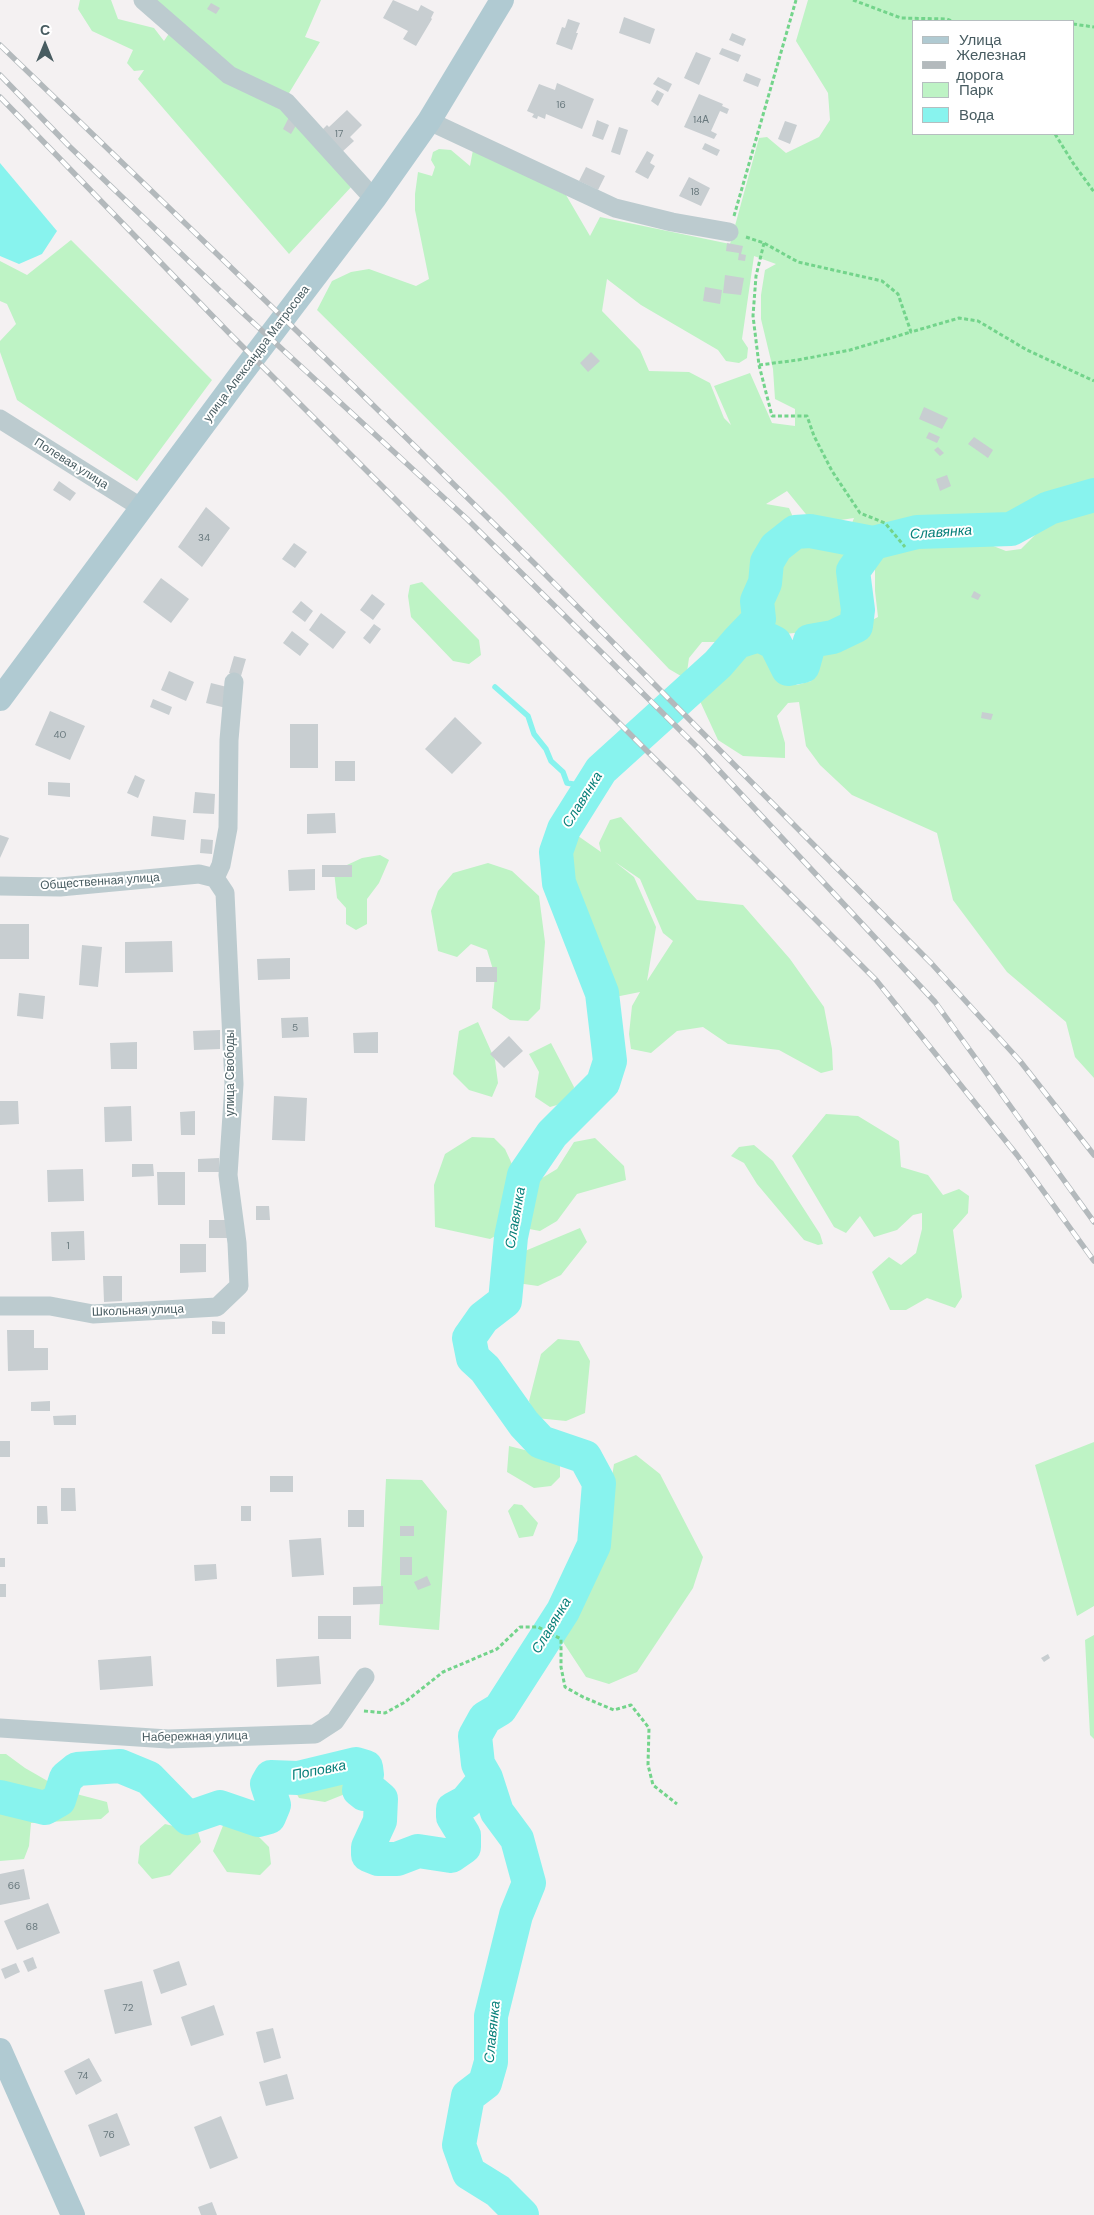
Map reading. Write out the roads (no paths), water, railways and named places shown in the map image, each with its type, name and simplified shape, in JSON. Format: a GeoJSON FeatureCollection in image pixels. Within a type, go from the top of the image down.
{"type":"FeatureCollection","features":[{"type":"Feature","properties":{"kind":"main road","name":"улица Александра Матросова"},"geometry":{"type":"LineString","coordinates":[[0,699],[241,374],[374,199],[429,120],[502,0]]}},
{"type":"Feature","properties":{"kind":"main road"},"geometry":{"type":"LineString","coordinates":[[0,2050],[73,2215]]}},
{"type":"Feature","properties":{"kind":"street"},"geometry":{"type":"LineString","coordinates":[[143,0],[229,75],[286,102],[374,199]]}},
{"type":"Feature","properties":{"kind":"street"},"geometry":{"type":"LineString","coordinates":[[429,120],[615,208],[672,222],[730,232]]}},
{"type":"Feature","properties":{"kind":"street","name":"Полевая улица"},"geometry":{"type":"LineString","coordinates":[[0,419],[142,508]]}},
{"type":"Feature","properties":{"kind":"street"},"geometry":{"type":"LineString","coordinates":[[207,876],[221,865],[228,828],[229,740],[234,682]]}},
{"type":"Feature","properties":{"kind":"street","name":"Общественная улица"},"geometry":{"type":"LineString","coordinates":[[0,886],[60,887],[207,876]]}},
{"type":"Feature","properties":{"kind":"street","name":"улица Свободы"},"geometry":{"type":"LineString","coordinates":[[207,876],[225,893],[234,1084],[228,1175],[237,1243],[239,1286]]}},
{"type":"Feature","properties":{"kind":"street","name":"Школьная улица"},"geometry":{"type":"LineString","coordinates":[[0,1306],[50,1306],[92,1314],[217,1307],[239,1286]]}},
{"type":"Feature","properties":{"kind":"street","name":"Набережная улица"},"geometry":{"type":"LineString","coordinates":[[0,1728],[168,1739],[315,1734],[335,1721],[365,1677]]}},
{"type":"Feature","properties":{"kind":"water"},"geometry":{"type":"Polygon","coordinates":[[[0,163],[57,231],[42,254],[19,264],[0,256],[0,163]]]}},
{"type":"Feature","properties":{"kind":"waterway","name":"Славянка"},"geometry":{"type":"LineString","coordinates":[[522,2215],[498,2191],[469,2173],[459,2145],[468,2096],[485,2083],[491,2062],[491,2016],[516,1915],[529,1883],[517,1839],[497,1812],[486,1778],[478,1764],[475,1736],[485,1718],[500,1709],[563,1611],[594,1545],[599,1483],[585,1457],[541,1442],[524,1424],[485,1369],[473,1358],[469,1338],[483,1318],[505,1301],[511,1237],[524,1175],[552,1134],[603,1083],[610,1061],[602,993],[559,883],[556,852],[564,829],[601,770],[718,664],[737,642],[759,635],[775,643],[788,669],[803,666],[810,641],[833,637],[856,626],[858,610],[853,571],[873,543],[917,532],[1011,529],[1049,508],[1094,495]]}},
{"type":"Feature","properties":{"kind":"waterway"},"geometry":{"type":"LineString","coordinates":[[737,642],[759,619],[757,601],[765,583],[767,562],[776,547],[795,532],[810,531],[873,543]]}},
{"type":"Feature","properties":{"kind":"waterway"},"geometry":{"type":"LineString","coordinates":[[495,687],[528,716],[534,734],[546,749],[551,761],[563,772],[567,783],[590,787]]}},
{"type":"Feature","properties":{"kind":"waterway","name":"Поповка"},"geometry":{"type":"LineString","coordinates":[[0,1797],[45,1808],[59,1800],[66,1778],[77,1769],[120,1766],[149,1778],[188,1818],[220,1807],[258,1820],[269,1817],[274,1805],[267,1784],[271,1777],[298,1778],[356,1764],[366,1767],[367,1775],[359,1790],[364,1794],[374,1793],[381,1799],[380,1821],[368,1847],[368,1855],[378,1859],[397,1859],[418,1851],[451,1856],[464,1847],[464,1835],[453,1817],[453,1809],[466,1802],[486,1778]]}},
{"type":"Feature","properties":{"kind":"railway"},"geometry":{"type":"LineString","coordinates":[[0,45],[326,359],[535,564],[931,963],[1020,1061],[1094,1155]]}},
{"type":"Feature","properties":{"kind":"railway"},"geometry":{"type":"LineString","coordinates":[[0,75],[69,146],[246,316],[467,519],[700,750],[935,1002],[1094,1222]]}},
{"type":"Feature","properties":{"kind":"railway"},"geometry":{"type":"LineString","coordinates":[[0,97],[231,335],[876,980],[1017,1155],[1094,1261]]}}]}
